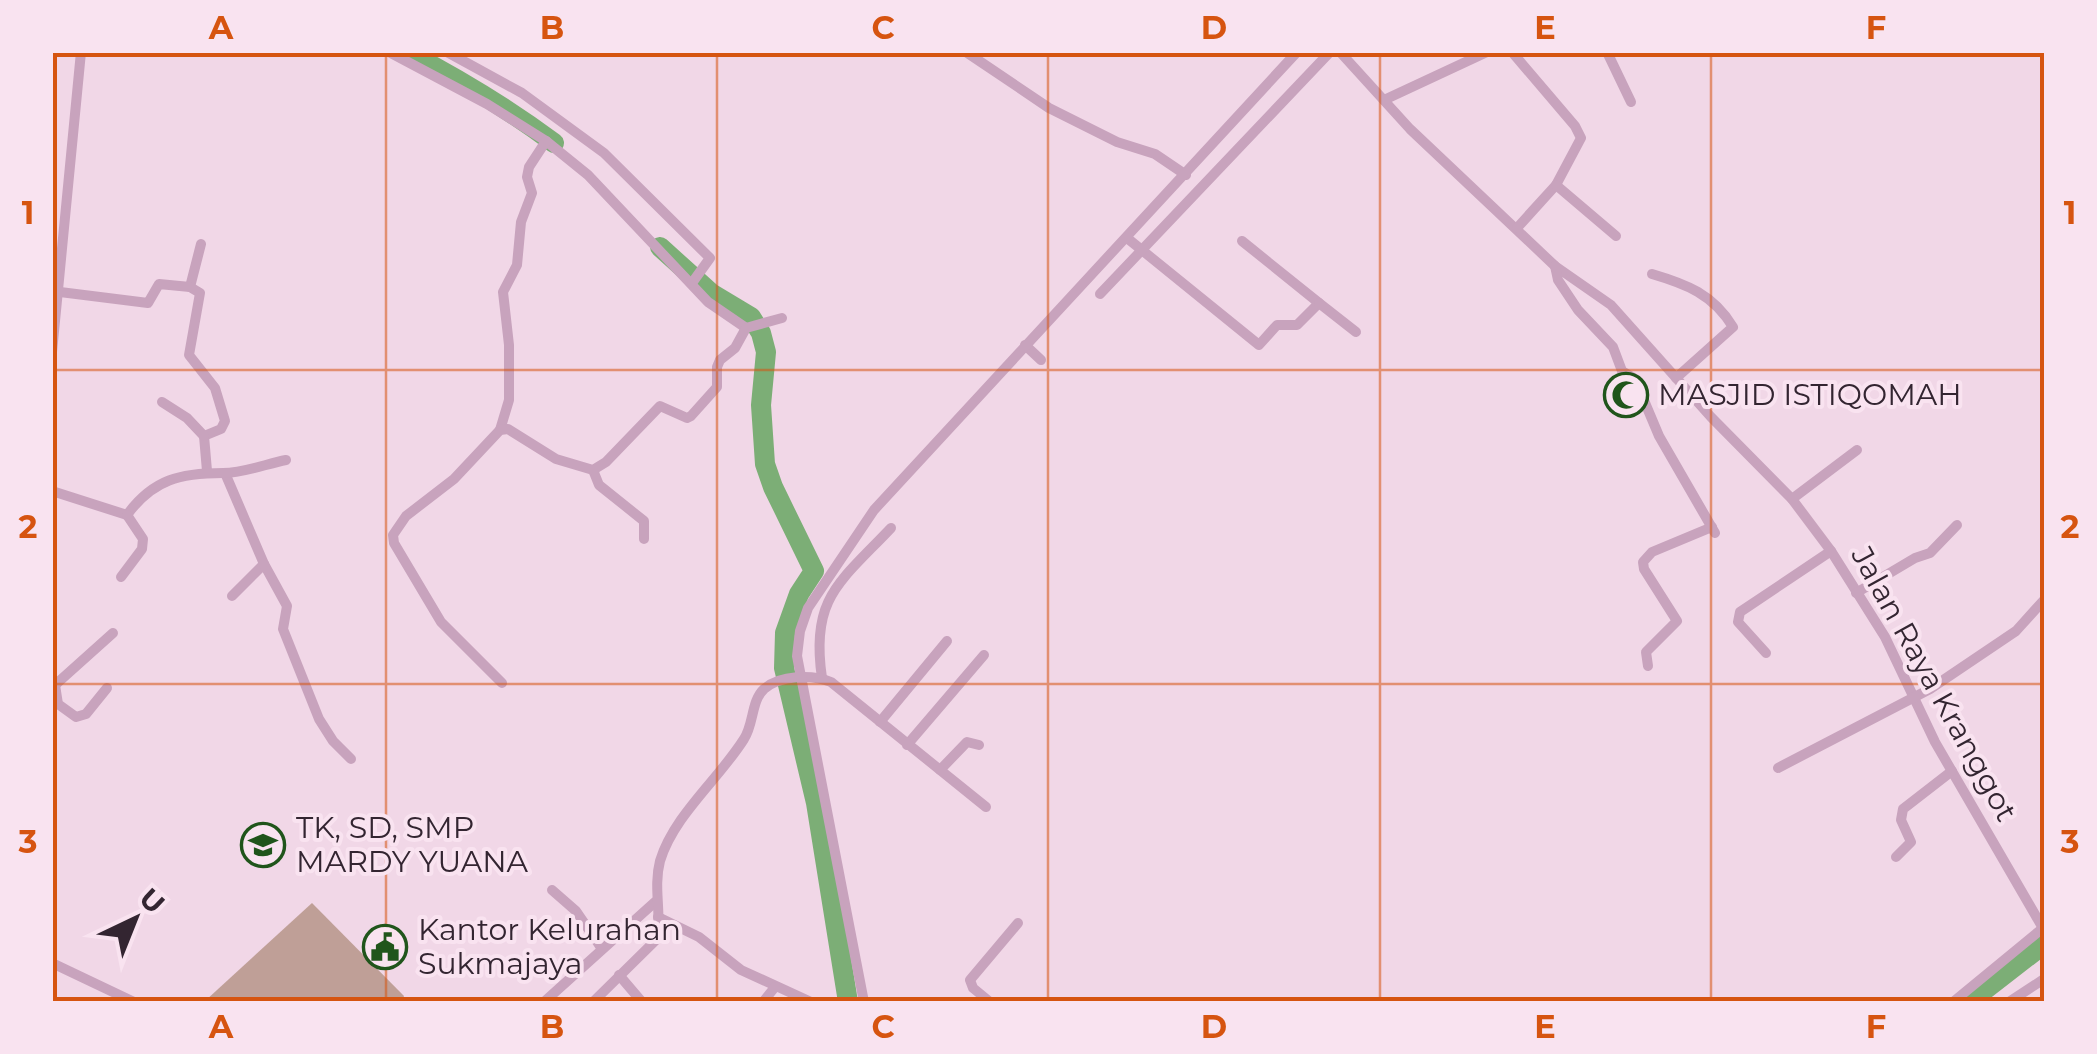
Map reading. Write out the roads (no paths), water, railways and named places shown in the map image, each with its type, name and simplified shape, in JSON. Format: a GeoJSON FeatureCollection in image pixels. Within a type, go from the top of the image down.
{"type":"FeatureCollection","features":[{"type":"Feature","properties":{"kind":"street"},"geometry":{"type":"LineString","coordinates":[[52,352],[81,52]]}},
{"type":"Feature","properties":{"kind":"street"},"geometry":{"type":"LineString","coordinates":[[389,52],[546,141],[588,174],[694,281],[708,302],[749,327]]}},
{"type":"Feature","properties":{"kind":"street"},"geometry":{"type":"LineString","coordinates":[[447,52],[522,93],[604,153],[708,261],[694,281]]}},
{"type":"Feature","properties":{"kind":"street"},"geometry":{"type":"LineString","coordinates":[[966,52],[1049,108],[1117,142],[1154,154],[1186,175]]}},
{"type":"Feature","properties":{"kind":"street"},"geometry":{"type":"LineString","coordinates":[[1100,294],[1186,175],[1296,52]]}},
{"type":"Feature","properties":{"kind":"street"},"geometry":{"type":"LineString","coordinates":[[864,1002],[808,678],[797,656],[804,618],[855,534],[1026,347],[1330,52]]}},
{"type":"Feature","properties":{"kind":"street","name":"Jalan Raya Kranggot"},"geometry":{"type":"LineString","coordinates":[[1340,52],[1410,129],[1555,266],[1611,305],[1792,499],[1831,551],[1885,637],[1952,771],[2044,929]]}},
{"type":"Feature","properties":{"kind":"street"},"geometry":{"type":"LineString","coordinates":[[1384,100],[1487,52]]}},
{"type":"Feature","properties":{"kind":"street"},"geometry":{"type":"LineString","coordinates":[[1512,52],[1579,133],[1580,142],[1556,185],[1517,228]]}},
{"type":"Feature","properties":{"kind":"street"},"geometry":{"type":"LineString","coordinates":[[1608,52],[1631,102]]}},
{"type":"Feature","properties":{"kind":"street"},"geometry":{"type":"LineString","coordinates":[[502,683],[434,613],[392,535],[406,516],[454,478],[500,430],[509,400],[509,344],[503,292],[518,266],[521,222],[532,193],[527,177],[529,168],[546,141]]}},
{"type":"Feature","properties":{"kind":"street"},"geometry":{"type":"LineString","coordinates":[[1556,185],[1616,236]]}},
{"type":"Feature","properties":{"kind":"street"},"geometry":{"type":"LineString","coordinates":[[1242,241],[1356,332]]}},
{"type":"Feature","properties":{"kind":"street"},"geometry":{"type":"LineString","coordinates":[[190,287],[200,244]]}},
{"type":"Feature","properties":{"kind":"street"},"geometry":{"type":"LineString","coordinates":[[1135,245],[1254,344],[1262,345],[1277,325],[1297,325],[1319,303]]}},
{"type":"Feature","properties":{"kind":"street"},"geometry":{"type":"LineString","coordinates":[[1555,266],[1558,280],[1578,310],[1613,347],[1622,370],[1634,380],[1659,436],[1714,530],[1652,552],[1643,562],[1677,621],[1646,652],[1648,666]]}},
{"type":"Feature","properties":{"kind":"street"},"geometry":{"type":"LineString","coordinates":[[1652,274],[1693,287],[1722,311],[1733,326],[1676,378]]}},
{"type":"Feature","properties":{"kind":"street"},"geometry":{"type":"LineString","coordinates":[[60,292],[148,302],[158,284],[190,287],[201,295],[188,356],[216,388],[224,412],[221,430],[204,436]]}},
{"type":"Feature","properties":{"kind":"street"},"geometry":{"type":"LineString","coordinates":[[500,430],[508,429],[556,460],[593,470],[606,462],[660,406],[687,418],[691,416],[717,388],[720,360],[749,327],[777,319]]}},
{"type":"Feature","properties":{"kind":"street"},"geometry":{"type":"LineString","coordinates":[[1026,347],[1040,359]]}},
{"type":"Feature","properties":{"kind":"street"},"geometry":{"type":"LineString","coordinates":[[162,402],[187,418],[204,436],[207,470]]}},
{"type":"Feature","properties":{"kind":"street"},"geometry":{"type":"LineString","coordinates":[[1792,499],[1857,450]]}},
{"type":"Feature","properties":{"kind":"street"},"geometry":{"type":"LineString","coordinates":[[127,515],[144,496],[167,480],[207,470],[225,473],[286,460]]}},
{"type":"Feature","properties":{"kind":"street"},"geometry":{"type":"LineString","coordinates":[[593,470],[600,485],[644,521],[644,539]]}},
{"type":"Feature","properties":{"kind":"street"},"geometry":{"type":"LineString","coordinates":[[225,473],[264,564],[287,606],[282,630],[319,719],[351,759]]}},
{"type":"Feature","properties":{"kind":"street"},"geometry":{"type":"LineString","coordinates":[[52,491],[127,515],[141,532],[142,549],[120,578]]}},
{"type":"Feature","properties":{"kind":"street"},"geometry":{"type":"LineString","coordinates":[[1856,593],[1930,553],[1958,525]]}},
{"type":"Feature","properties":{"kind":"street"},"geometry":{"type":"LineString","coordinates":[[808,678],[828,600],[842,579],[891,528]]}},
{"type":"Feature","properties":{"kind":"street"},"geometry":{"type":"LineString","coordinates":[[1766,654],[1738,622],[1740,612],[1831,551]]}},
{"type":"Feature","properties":{"kind":"street"},"geometry":{"type":"LineString","coordinates":[[232,596],[264,564]]}},
{"type":"Feature","properties":{"kind":"street"},"geometry":{"type":"LineString","coordinates":[[1778,768],[1914,697],[2016,630],[2044,600]]}},
{"type":"Feature","properties":{"kind":"street"},"geometry":{"type":"LineString","coordinates":[[108,688],[86,714],[76,717],[58,704],[54,684],[113,634]]}},
{"type":"Feature","properties":{"kind":"street"},"geometry":{"type":"LineString","coordinates":[[880,722],[947,641]]}},
{"type":"Feature","properties":{"kind":"street"},"geometry":{"type":"LineString","coordinates":[[907,745],[984,655]]}},
{"type":"Feature","properties":{"kind":"street"},"geometry":{"type":"LineString","coordinates":[[593,1002],[657,938],[655,902],[660,862],[670,838],[750,730],[759,695],[768,686],[808,678],[832,682],[986,807]]}},
{"type":"Feature","properties":{"kind":"street"},"geometry":{"type":"LineString","coordinates":[[940,770],[967,742],[978,745]]}},
{"type":"Feature","properties":{"kind":"street"},"geometry":{"type":"LineString","coordinates":[[1896,857],[1911,842],[1902,820],[1903,809],[1952,771]]}},
{"type":"Feature","properties":{"kind":"street"},"geometry":{"type":"LineString","coordinates":[[552,890],[576,911],[602,949]]}},
{"type":"Feature","properties":{"kind":"street"},"geometry":{"type":"LineString","coordinates":[[544,1002],[655,902]]}},
{"type":"Feature","properties":{"kind":"street"},"geometry":{"type":"LineString","coordinates":[[658,916],[699,937],[740,970],[811,1002]]}},
{"type":"Feature","properties":{"kind":"street"},"geometry":{"type":"LineString","coordinates":[[990,1002],[973,988],[970,980],[1018,923]]}},
{"type":"Feature","properties":{"kind":"street"},"geometry":{"type":"LineString","coordinates":[[1952,1002],[2044,929]]}},
{"type":"Feature","properties":{"kind":"street"},"geometry":{"type":"LineString","coordinates":[[52,964],[134,1002]]}},
{"type":"Feature","properties":{"kind":"street"},"geometry":{"type":"LineString","coordinates":[[620,976],[642,1002]]}},
{"type":"Feature","properties":{"kind":"street"},"geometry":{"type":"LineString","coordinates":[[2009,1002],[2044,979]]}},
{"type":"Feature","properties":{"kind":"street"},"geometry":{"type":"LineString","coordinates":[[763,1002],[776,987]]}},
{"type":"Feature","properties":{"kind":"waterway"},"geometry":{"type":"LineString","coordinates":[[407,52],[554,143]]}},
{"type":"Feature","properties":{"kind":"waterway"},"geometry":{"type":"LineString","coordinates":[[660,247],[711,293],[751,317],[766,352],[761,405],[765,464],[814,571],[799,594],[785,633],[784,668],[816,803],[848,1002]]}},
{"type":"Feature","properties":{"kind":"waterway"},"geometry":{"type":"LineString","coordinates":[[1969,1002],[2044,944]]}},
{"type":"Feature","properties":{"kind":"place","name":"MASJID ISTIQOMAH"},"geometry":{"type":"Point","coordinates":[1626,395]}},
{"type":"Feature","properties":{"kind":"place","name":"TK, SD, SMP MARDY YUANA"},"geometry":{"type":"Point","coordinates":[263,845]}},
{"type":"Feature","properties":{"kind":"place","name":"Kantor Kelurahan Sukmajaya"},"geometry":{"type":"Point","coordinates":[385,947]}}]}
